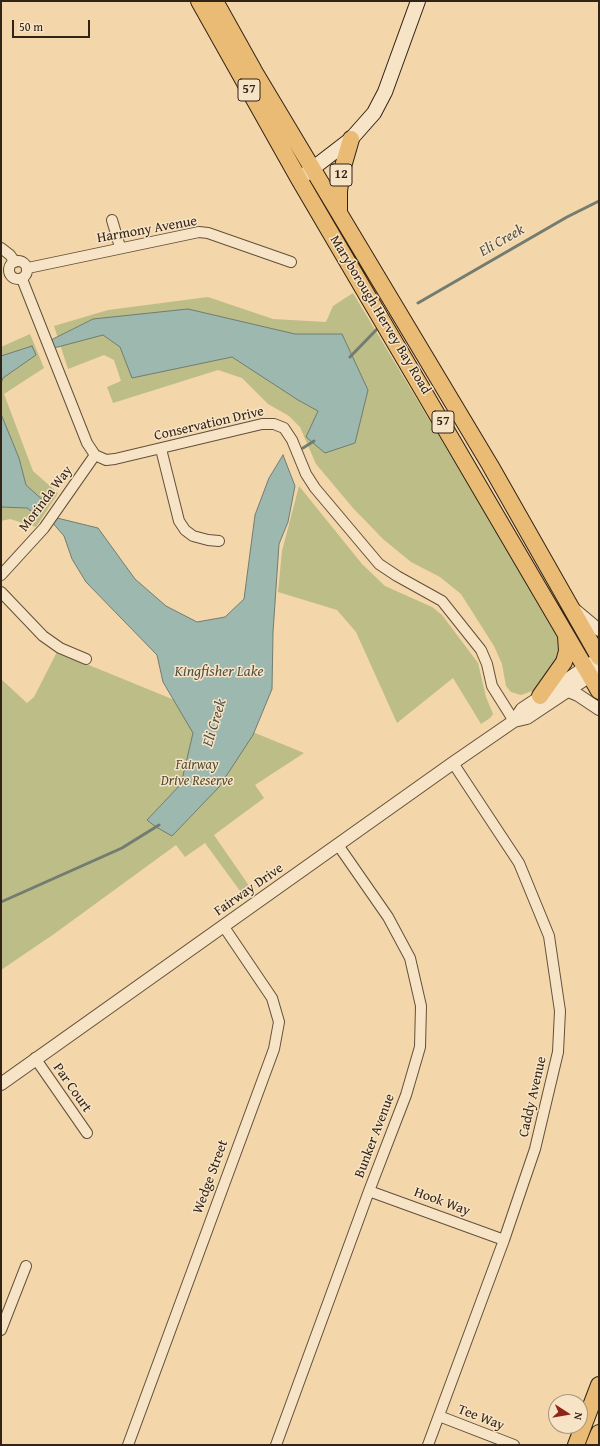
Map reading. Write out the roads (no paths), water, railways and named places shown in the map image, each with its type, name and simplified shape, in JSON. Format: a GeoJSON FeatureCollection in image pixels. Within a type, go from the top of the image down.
{"type":"FeatureCollection","features":[{"type":"Feature","properties":{"kind":"main road","name":"Maryborough Hervey Bay Road"},"geometry":{"type":"LineString","coordinates":[[200,1],[299,179],[566,634],[591,670],[599,691]]}},
{"type":"Feature","properties":{"kind":"main road","name":"Maryborough Hervey Bay Road"},"geometry":{"type":"LineString","coordinates":[[215,1],[254,71],[486,459],[599,657]]}},
{"type":"Feature","properties":{"kind":"main road","name":"12"},"geometry":{"type":"LineString","coordinates":[[299,179],[313,170],[351,139],[374,113],[385,92],[418,1]]}},
{"type":"Feature","properties":{"kind":"main road","name":"12"},"geometry":{"type":"LineString","coordinates":[[339,212],[340,184],[351,139]]}},
{"type":"Feature","properties":{"kind":"main road"},"geometry":{"type":"LineString","coordinates":[[540,696],[564,662],[567,651],[566,634]]}},
{"type":"Feature","properties":{"kind":"main road"},"geometry":{"type":"LineString","coordinates":[[576,1445],[599,1385]]}},
{"type":"Feature","properties":{"kind":"main road"},"geometry":{"type":"LineString","coordinates":[[594,1445],[599,1433]]}},
{"type":"Feature","properties":{"kind":"street"},"geometry":{"type":"LineString","coordinates":[[112,220],[120,248]]}},
{"type":"Feature","properties":{"kind":"street","name":"Harmony Avenue"},"geometry":{"type":"LineString","coordinates":[[28,268],[199,232],[208,233],[292,262]]}},
{"type":"Feature","properties":{"kind":"street"},"geometry":{"type":"LineString","coordinates":[[1,248],[10,255],[15,262]]}},
{"type":"Feature","properties":{"kind":"street"},"geometry":{"type":"LineString","coordinates":[[15,262],[23,262],[28,268],[27,274],[22,279],[14,279],[6,276],[10,267],[15,262]]}},
{"type":"Feature","properties":{"kind":"street"},"geometry":{"type":"LineString","coordinates":[[22,279],[87,443],[95,455]]}},
{"type":"Feature","properties":{"kind":"street","name":"Conservation Drive"},"geometry":{"type":"LineString","coordinates":[[95,455],[106,460],[115,459],[262,424],[274,424],[284,428],[292,440],[306,474],[315,488],[379,564],[397,576],[442,601],[480,650],[487,664],[492,686],[514,721]]}},
{"type":"Feature","properties":{"kind":"street"},"geometry":{"type":"LineString","coordinates":[[161,449],[179,521],[185,530],[192,536],[219,541]]}},
{"type":"Feature","properties":{"kind":"street","name":"Morinda Way"},"geometry":{"type":"LineString","coordinates":[[1,575],[44,528],[95,455]]}},
{"type":"Feature","properties":{"kind":"street"},"geometry":{"type":"LineString","coordinates":[[1,592],[43,636],[60,648],[86,659]]}},
{"type":"Feature","properties":{"kind":"street"},"geometry":{"type":"LineString","coordinates":[[570,606],[599,630]]}},
{"type":"Feature","properties":{"kind":"street"},"geometry":{"type":"LineString","coordinates":[[591,670],[599,657]]}},
{"type":"Feature","properties":{"kind":"street","name":"Fairway Drive"},"geometry":{"type":"LineString","coordinates":[[514,721],[527,718],[591,670]]}},
{"type":"Feature","properties":{"kind":"street","name":"Fairway Drive"},"geometry":{"type":"LineString","coordinates":[[1,1084],[35,1058],[224,927],[514,721],[522,709],[540,696],[591,670]]}},
{"type":"Feature","properties":{"kind":"street"},"geometry":{"type":"LineString","coordinates":[[566,690],[578,694],[599,709]]}},
{"type":"Feature","properties":{"kind":"street","name":"Caddy Avenue"},"geometry":{"type":"LineString","coordinates":[[428,1445],[504,1240],[535,1149],[558,1052],[560,1011],[549,936],[519,863],[454,763]]}},
{"type":"Feature","properties":{"kind":"street","name":"Bunker Avenue"},"geometry":{"type":"LineString","coordinates":[[276,1445],[369,1191],[406,1095],[420,1046],[421,1006],[410,958],[388,917],[338,845]]}},
{"type":"Feature","properties":{"kind":"street","name":"Wedge Street"},"geometry":{"type":"LineString","coordinates":[[128,1445],[275,1042],[279,1022],[272,998],[224,927]]}},
{"type":"Feature","properties":{"kind":"street","name":"Par Court"},"geometry":{"type":"LineString","coordinates":[[35,1058],[87,1133]]}},
{"type":"Feature","properties":{"kind":"street","name":"Hook Way"},"geometry":{"type":"LineString","coordinates":[[369,1191],[504,1240]]}},
{"type":"Feature","properties":{"kind":"street"},"geometry":{"type":"LineString","coordinates":[[1,1330],[26,1266]]}},
{"type":"Feature","properties":{"kind":"street","name":"Tee Way"},"geometry":{"type":"LineString","coordinates":[[439,1416],[514,1445]]}},
{"type":"Feature","properties":{"kind":"water"},"geometry":{"type":"Polygon","coordinates":[[[188,309],[295,334],[342,334],[368,390],[355,443],[325,453],[306,437],[318,411],[298,400],[232,357],[132,378],[120,347],[103,335],[54,348],[51,340],[93,319],[188,309]]]}},
{"type":"Feature","properties":{"kind":"water"},"geometry":{"type":"Polygon","coordinates":[[[32,346],[36,355],[3,378],[1,383],[1,356],[32,346]]]}},
{"type":"Feature","properties":{"kind":"water"},"geometry":{"type":"Polygon","coordinates":[[[1,414],[19,458],[26,485],[46,503],[37,515],[27,508],[1,507],[1,414]]]}},
{"type":"Feature","properties":{"kind":"water","name":"Kingfisher Lake"},"geometry":{"type":"Polygon","coordinates":[[[283,455],[295,486],[288,522],[279,544],[273,632],[272,689],[253,735],[219,787],[172,836],[147,820],[181,784],[193,733],[163,682],[157,655],[86,582],[72,559],[64,536],[51,521],[53,517],[98,528],[135,579],[166,606],[197,622],[225,617],[244,599],[255,515],[269,478],[283,455]]]}},
{"type":"Feature","properties":{"kind":"waterway","name":"Eli Creek"},"geometry":{"type":"LineString","coordinates":[[418,303],[567,217],[599,201]]}},
{"type":"Feature","properties":{"kind":"waterway","name":"Eli Creek"},"geometry":{"type":"LineString","coordinates":[[350,357],[379,327]]}},
{"type":"Feature","properties":{"kind":"waterway","name":"Eli Creek"},"geometry":{"type":"LineString","coordinates":[[303,448],[314,441]]}},
{"type":"Feature","properties":{"kind":"waterway","name":"Eli Creek"},"geometry":{"type":"LineString","coordinates":[[1,902],[122,848],[159,825]]}},
{"type":"Feature","properties":{"kind":"park label","name":"Fairway Drive Reserve"},"geometry":{"type":"Point","coordinates":[197,774]}}]}
